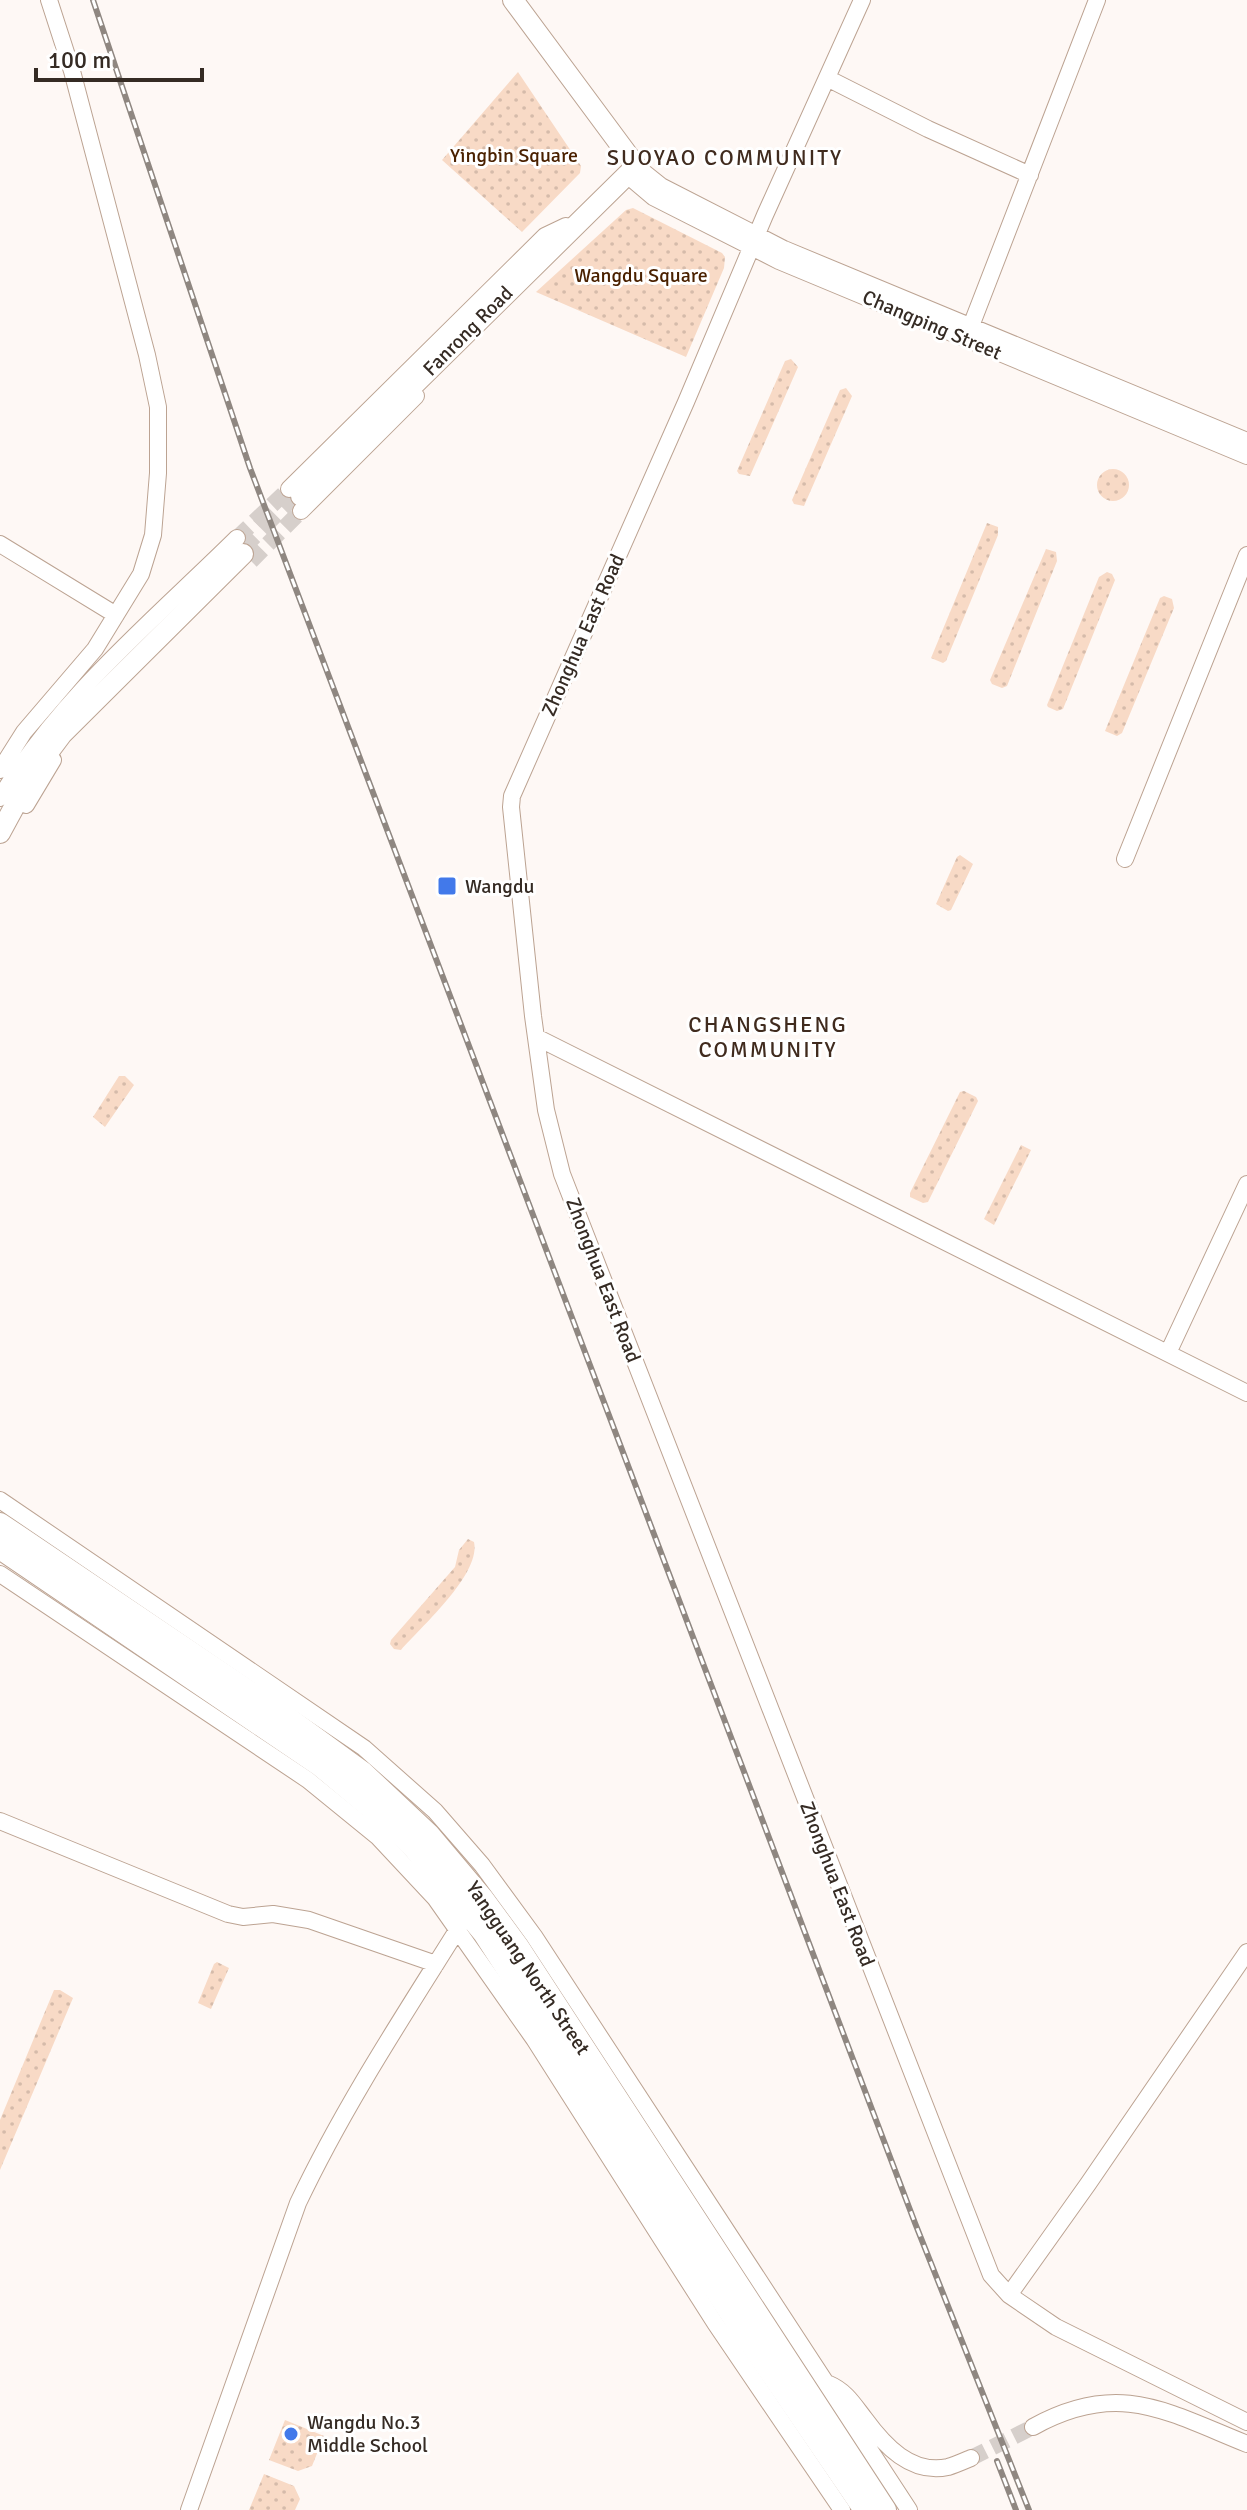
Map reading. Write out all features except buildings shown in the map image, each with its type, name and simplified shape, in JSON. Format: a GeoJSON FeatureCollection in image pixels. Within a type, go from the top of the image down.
{"type":"FeatureCollection","features":[{"type":"Feature","properties":{"kind":"highway","name":"Yangguang North Street"},"geometry":{"type":"LineString","coordinates":[[0,1524],[333,1750],[400,1806],[429,1835],[509,1934],[815,2385],[885,2510]]}},
{"type":"Feature","properties":{"kind":"highway","name":"Yangguang North Street"},"geometry":{"type":"LineString","coordinates":[[0,1548],[321,1766],[387,1821],[415,1849],[865,2510]]}},
{"type":"Feature","properties":{"kind":"main road"},"geometry":{"type":"LineString","coordinates":[[497,0],[629,168]]}},
{"type":"Feature","properties":{"kind":"main road"},"geometry":{"type":"LineString","coordinates":[[513,0],[629,168]]}},
{"type":"Feature","properties":{"kind":"main road","name":"Fanrong Road"},"geometry":{"type":"LineString","coordinates":[[297,497],[629,168]]}},
{"type":"Feature","properties":{"kind":"main road"},"geometry":{"type":"LineString","coordinates":[[0,814],[26,770],[57,730],[242,550]]}},
{"type":"Feature","properties":{"kind":"main road"},"geometry":{"type":"LineString","coordinates":[[0,832],[32,774],[62,734],[242,550]]}},
{"type":"Feature","properties":{"kind":"street"},"geometry":{"type":"LineString","coordinates":[[0,770],[24,732],[95,649],[146,564],[153,535],[158,473],[158,407],[147,355],[49,0]]}},
{"type":"Feature","properties":{"kind":"street","name":"Zhonghua East Road"},"geometry":{"type":"LineString","coordinates":[[862,0],[512,796],[546,1110],[562,1174],[991,2275],[1009,2295],[1066,2333],[1247,2422]]}},
{"type":"Feature","properties":{"kind":"street"},"geometry":{"type":"LineString","coordinates":[[971,326],[1097,0]]}},
{"type":"Feature","properties":{"kind":"street"},"geometry":{"type":"LineString","coordinates":[[827,78],[928,129],[1030,175]]}},
{"type":"Feature","properties":{"kind":"street","name":"Changping Street"},"geometry":{"type":"LineString","coordinates":[[629,168],[653,197],[1247,456]]}},
{"type":"Feature","properties":{"kind":"street","name":"Changping Street"},"geometry":{"type":"LineString","coordinates":[[754,241],[971,326],[1247,441]]}},
{"type":"Feature","properties":{"kind":"street"},"geometry":{"type":"LineString","coordinates":[[0,544],[116,615]]}},
{"type":"Feature","properties":{"kind":"street"},"geometry":{"type":"LineString","coordinates":[[0,798],[40,736],[75,697],[242,550]]}},
{"type":"Feature","properties":{"kind":"street"},"geometry":{"type":"LineString","coordinates":[[1125,859],[1247,555]]}},
{"type":"Feature","properties":{"kind":"street"},"geometry":{"type":"LineString","coordinates":[[536,1037],[1247,1393]]}},
{"type":"Feature","properties":{"kind":"street"},"geometry":{"type":"LineString","coordinates":[[1168,1353],[1247,1184]]}},
{"type":"Feature","properties":{"kind":"street"},"geometry":{"type":"LineString","coordinates":[[0,1500],[328,1722],[396,1774],[435,1811],[520,1916],[815,2385],[909,2510]]}},
{"type":"Feature","properties":{"kind":"street"},"geometry":{"type":"LineString","coordinates":[[0,1574],[308,1780],[394,1854],[435,1898],[463,1922],[715,2323],[842,2510]]}},
{"type":"Feature","properties":{"kind":"street"},"geometry":{"type":"LineString","coordinates":[[0,1821],[228,1914],[243,1917],[273,1914],[300,1918],[436,1964]]}},
{"type":"Feature","properties":{"kind":"street"},"geometry":{"type":"LineString","coordinates":[[189,2510],[298,2203],[316,2165],[463,1922]]}},
{"type":"Feature","properties":{"kind":"street"},"geometry":{"type":"LineString","coordinates":[[1009,2295],[1247,1952]]}},
{"type":"Feature","properties":{"kind":"street"},"geometry":{"type":"LineString","coordinates":[[815,2385],[839,2389],[848,2396],[882,2442],[904,2460],[918,2465],[947,2467],[971,2458]]}},
{"type":"Feature","properties":{"kind":"street"},"geometry":{"type":"LineString","coordinates":[[1033,2427],[1077,2406],[1121,2403],[1166,2411],[1247,2444]]}},
{"type":"Feature","properties":{"kind":"green space","name":"Yingbin Square"},"geometry":{"type":"Polygon","coordinates":[[[518,72],[581,166],[580,173],[522,232],[442,160],[518,72]]]}},
{"type":"Feature","properties":{"kind":"green space","name":"Wangdu Square"},"geometry":{"type":"Polygon","coordinates":[[[633,208],[725,257],[724,268],[686,357],[536,292],[626,210],[633,208]]]}},
{"type":"Feature","properties":{"kind":"green space"},"geometry":{"type":"Polygon","coordinates":[[[791,359],[798,367],[750,476],[739,474],[737,471],[785,361],[791,359]]]}},
{"type":"Feature","properties":{"kind":"green space"},"geometry":{"type":"Polygon","coordinates":[[[846,388],[852,396],[804,506],[794,504],[792,500],[840,390],[846,388]]]}},
{"type":"Feature","properties":{"kind":"green space"},"geometry":{"type":"Polygon","coordinates":[[[1113,469],[1124,474],[1129,485],[1124,496],[1113,501],[1102,496],[1097,485],[1102,474],[1113,469]]]}},
{"type":"Feature","properties":{"kind":"green space"},"geometry":{"type":"Polygon","coordinates":[[[987,523],[998,527],[998,535],[943,663],[931,658],[987,523]]]}},
{"type":"Feature","properties":{"kind":"green space"},"geometry":{"type":"Polygon","coordinates":[[[1046,549],[1056,552],[1057,561],[1007,686],[1002,688],[990,680],[1046,549]]]}},
{"type":"Feature","properties":{"kind":"green space"},"geometry":{"type":"Polygon","coordinates":[[[1107,572],[1115,580],[1063,709],[1057,711],[1047,705],[1099,577],[1107,572]]]}},
{"type":"Feature","properties":{"kind":"green space"},"geometry":{"type":"Polygon","coordinates":[[[1160,598],[1172,599],[1174,608],[1122,733],[1117,736],[1105,731],[1160,598]]]}},
{"type":"Feature","properties":{"kind":"green space"},"geometry":{"type":"Polygon","coordinates":[[[960,855],[973,864],[948,911],[936,904],[960,855]]]}},
{"type":"Feature","properties":{"kind":"green space"},"geometry":{"type":"Polygon","coordinates":[[[119,1076],[125,1076],[134,1085],[105,1127],[93,1117],[119,1076]]]}},
{"type":"Feature","properties":{"kind":"green space"},"geometry":{"type":"Polygon","coordinates":[[[964,1091],[978,1101],[928,1202],[923,1203],[910,1197],[910,1193],[960,1092],[964,1091]]]}},
{"type":"Feature","properties":{"kind":"green space"},"geometry":{"type":"Polygon","coordinates":[[[1021,1145],[1031,1150],[994,1225],[984,1219],[1021,1145]]]}},
{"type":"Feature","properties":{"kind":"green space"},"geometry":{"type":"Polygon","coordinates":[[[468,1539],[474,1542],[474,1555],[460,1584],[401,1650],[394,1649],[391,1640],[455,1567],[459,1550],[468,1539]]]}},
{"type":"Feature","properties":{"kind":"green space"},"geometry":{"type":"Polygon","coordinates":[[[217,1962],[229,1968],[211,2009],[198,2003],[217,1962]]]}},
{"type":"Feature","properties":{"kind":"green space"},"geometry":{"type":"Polygon","coordinates":[[[54,1990],[73,1998],[0,2170],[0,2120],[54,1990]]]}},
{"type":"Feature","properties":{"kind":"green space"},"geometry":{"type":"Polygon","coordinates":[[[285,2420],[324,2436],[312,2466],[298,2471],[269,2460],[285,2420]]]}},
{"type":"Feature","properties":{"kind":"green space"},"geometry":{"type":"Polygon","coordinates":[[[264,2474],[294,2486],[300,2499],[295,2510],[249,2510],[264,2474]]]}},
{"type":"Feature","properties":{"kind":"tunnel"},"geometry":{"type":"LineString","coordinates":[[237,538],[289,489]]}},
{"type":"Feature","properties":{"kind":"tunnel"},"geometry":{"type":"LineString","coordinates":[[239,549],[298,490]]}},
{"type":"Feature","properties":{"kind":"tunnel"},"geometry":{"type":"LineString","coordinates":[[251,561],[301,511]]}},
{"type":"Feature","properties":{"kind":"tunnel"},"geometry":{"type":"LineString","coordinates":[[971,2458],[1033,2427]]}},
{"type":"Feature","properties":{"kind":"railway"},"geometry":{"type":"LineString","coordinates":[[93,0],[250,468],[915,2223],[1029,2510]]}},
{"type":"Feature","properties":{"kind":"railway"},"geometry":{"type":"LineString","coordinates":[[997,2461],[1016,2510]]}},
{"type":"Feature","properties":{"kind":"place","name":"Wangdu"},"geometry":{"type":"Point","coordinates":[447,886]}},
{"type":"Feature","properties":{"kind":"place","name":"Wangdu No.3 Middle School"},"geometry":{"type":"Point","coordinates":[291,2434]}},
{"type":"Feature","properties":{"kind":"district","name":"SUOYAO COMMUNITY"},"geometry":{"type":"Point","coordinates":[725,157]}},
{"type":"Feature","properties":{"kind":"district","name":"CHANGSHENG COMMUNITY"},"geometry":{"type":"Point","coordinates":[768,1036]}}]}
